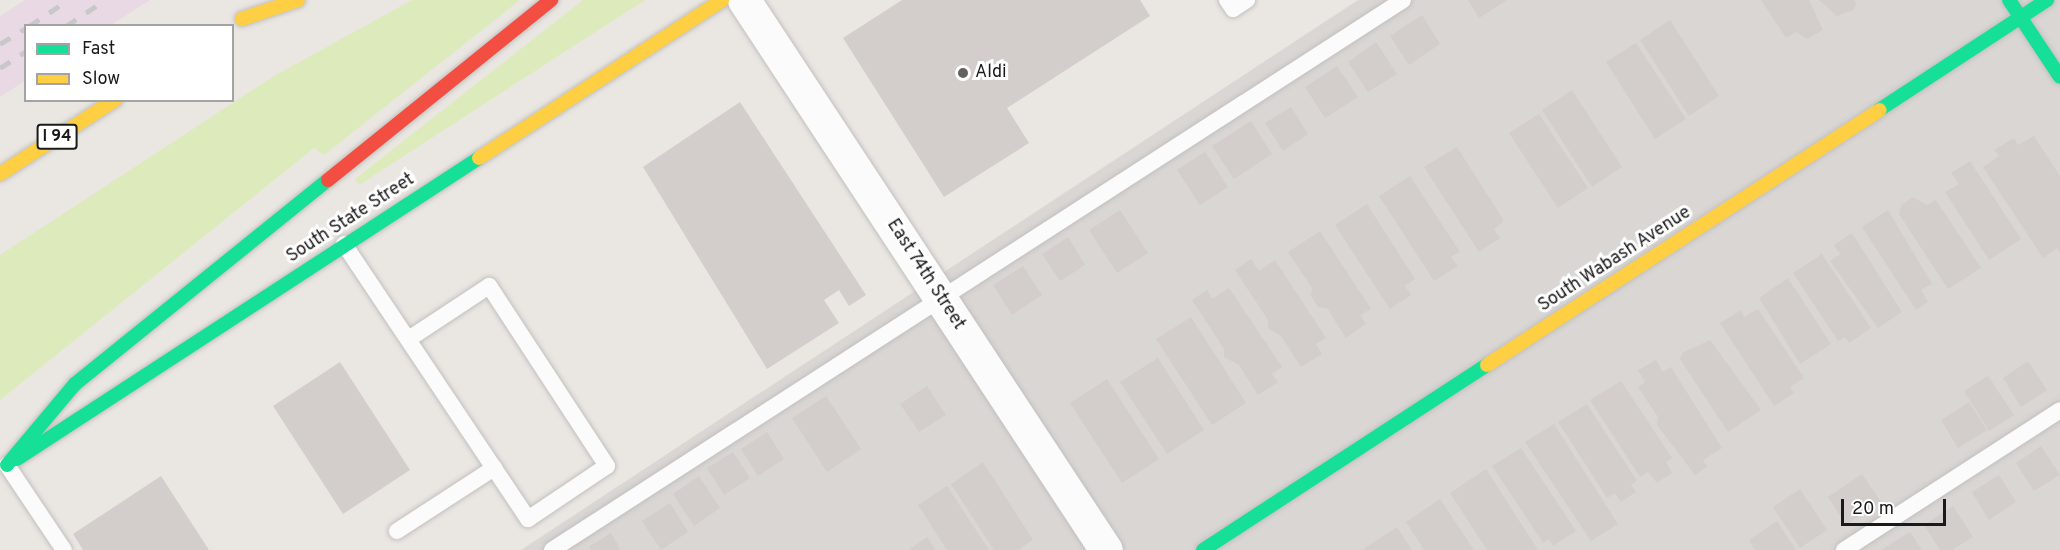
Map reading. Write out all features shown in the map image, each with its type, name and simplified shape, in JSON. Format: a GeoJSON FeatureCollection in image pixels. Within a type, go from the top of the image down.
{"type":"FeatureCollection","features":[{"type":"Feature","properties":{"kind":"main road"},"geometry":{"type":"LineString","coordinates":[[237,22],[271,0]]}},
{"type":"Feature","properties":{"kind":"main road"},"geometry":{"type":"LineString","coordinates":[[237,22],[298,0]]}},
{"type":"Feature","properties":{"kind":"main road"},"geometry":{"type":"LineString","coordinates":[[4,468],[75,384],[551,0]]}},
{"type":"Feature","properties":{"kind":"main road","name":"South State Street"},"geometry":{"type":"LineString","coordinates":[[4,468],[344,244],[722,0]]}},
{"type":"Feature","properties":{"kind":"main road"},"geometry":{"type":"LineString","coordinates":[[2009,0],[2060,77]]}},
{"type":"Feature","properties":{"kind":"main road","name":"South Wabash Avenue"},"geometry":{"type":"LineString","coordinates":[[1203,550],[2047,0]]}},
{"type":"Feature","properties":{"kind":"main road","name":"I 94"},"geometry":{"type":"LineString","coordinates":[[0,174],[112,102]]}},
{"type":"Feature","properties":{"kind":"street","name":"East 74th Street"},"geometry":{"type":"LineString","coordinates":[[744,0],[1106,550]]}},
{"type":"Feature","properties":{"kind":"lane"},"geometry":{"type":"LineString","coordinates":[[1227,0],[1233,9],[1247,0]]}},
{"type":"Feature","properties":{"kind":"lane"},"geometry":{"type":"LineString","coordinates":[[552,550],[1403,0]]}},
{"type":"Feature","properties":{"kind":"lane"},"geometry":{"type":"LineString","coordinates":[[344,244],[410,338],[528,519],[607,466],[489,286],[410,338]]}},
{"type":"Feature","properties":{"kind":"lane"},"geometry":{"type":"LineString","coordinates":[[1844,550],[2060,410]]}},
{"type":"Feature","properties":{"kind":"lane"},"geometry":{"type":"LineString","coordinates":[[4,468],[64,550]]}},
{"type":"Feature","properties":{"kind":"lane"},"geometry":{"type":"LineString","coordinates":[[397,531],[494,468]]}},
{"type":"Feature","properties":{"kind":"shaded area"},"geometry":{"type":"Polygon","coordinates":[[[25,0],[150,0],[113,24],[24,24],[24,82],[0,97],[0,16],[25,0]]]}},
{"type":"Feature","properties":{"kind":"shaded area"},"geometry":{"type":"Polygon","coordinates":[[[1358,0],[2060,0],[2060,550],[521,550],[1358,0]]]}},
{"type":"Feature","properties":{"kind":"green space"},"geometry":{"type":"Polygon","coordinates":[[[412,0],[520,0],[324,155],[314,148],[0,400],[0,255],[274,76],[412,0]]]}},
{"type":"Feature","properties":{"kind":"green space"},"geometry":{"type":"Polygon","coordinates":[[[583,0],[645,0],[359,185],[355,179],[583,0]]]}},
{"type":"Feature","properties":{"kind":"building","name":"Aldi"},"geometry":{"type":"Polygon","coordinates":[[[902,0],[1140,0],[1150,16],[1007,108],[1029,143],[944,197],[843,38],[902,0]]]}},
{"type":"Feature","properties":{"kind":"building"},"geometry":{"type":"Polygon","coordinates":[[[1468,0],[1507,0],[1479,18],[1468,0]]]}},
{"type":"Feature","properties":{"kind":"building"},"geometry":{"type":"Polygon","coordinates":[[[1761,0],[1809,0],[1823,30],[1807,39],[1796,32],[1786,38],[1761,0]]]}},
{"type":"Feature","properties":{"kind":"building"},"geometry":{"type":"Polygon","coordinates":[[[1819,0],[1854,0],[1856,3],[1854,10],[1837,16],[1819,0]]]}},
{"type":"Feature","properties":{"kind":"building"},"geometry":{"type":"Polygon","coordinates":[[[1422,15],[1440,44],[1409,65],[1390,36],[1422,15]]]}},
{"type":"Feature","properties":{"kind":"building"},"geometry":{"type":"Polygon","coordinates":[[[1670,20],[1719,96],[1689,116],[1640,40],[1670,20]]]}},
{"type":"Feature","properties":{"kind":"building"},"geometry":{"type":"Polygon","coordinates":[[[1376,42],[1397,74],[1368,92],[1348,62],[1376,42]]]}},
{"type":"Feature","properties":{"kind":"building"},"geometry":{"type":"Polygon","coordinates":[[[1636,43],[1686,119],[1655,139],[1606,62],[1636,43]]]}},
{"type":"Feature","properties":{"kind":"building"},"geometry":{"type":"Polygon","coordinates":[[[1337,66],[1358,97],[1325,118],[1305,87],[1337,66]]]}},
{"type":"Feature","properties":{"kind":"building"},"geometry":{"type":"Polygon","coordinates":[[[1572,90],[1622,167],[1592,187],[1542,110],[1572,90]]]}},
{"type":"Feature","properties":{"kind":"building"},"geometry":{"type":"Polygon","coordinates":[[[740,102],[866,295],[849,306],[839,290],[824,300],[839,323],[767,369],[643,167],[740,102]]]}},
{"type":"Feature","properties":{"kind":"building"},"geometry":{"type":"Polygon","coordinates":[[[1291,107],[1308,134],[1283,151],[1265,123],[1291,107]]]}},
{"type":"Feature","properties":{"kind":"building"},"geometry":{"type":"Polygon","coordinates":[[[1539,114],[1588,188],[1558,208],[1509,133],[1539,114]]]}},
{"type":"Feature","properties":{"kind":"building"},"geometry":{"type":"Polygon","coordinates":[[[1251,121],[1272,154],[1234,179],[1212,146],[1251,121]]]}},
{"type":"Feature","properties":{"kind":"building"},"geometry":{"type":"Polygon","coordinates":[[[2034,136],[2060,176],[2060,253],[2057,248],[2043,258],[1983,167],[1999,156],[1994,150],[2014,138],[2018,145],[2034,136]]]}},
{"type":"Feature","properties":{"kind":"building"},"geometry":{"type":"Polygon","coordinates":[[[1457,147],[1504,221],[1494,229],[1500,238],[1479,252],[1424,167],[1457,147]]]}},
{"type":"Feature","properties":{"kind":"building"},"geometry":{"type":"Polygon","coordinates":[[[1205,152],[1228,187],[1200,205],[1177,170],[1205,152]]]}},
{"type":"Feature","properties":{"kind":"building"},"geometry":{"type":"Polygon","coordinates":[[[1970,161],[2021,239],[1989,260],[1945,192],[1959,184],[1951,173],[1970,161]]]}},
{"type":"Feature","properties":{"kind":"building"},"geometry":{"type":"Polygon","coordinates":[[[1410,176],[1460,252],[1451,257],[1458,266],[1434,281],[1379,196],[1410,176]]]}},
{"type":"Feature","properties":{"kind":"building"},"geometry":{"type":"Polygon","coordinates":[[[1913,197],[1927,205],[1936,200],[1981,268],[1948,289],[1899,214],[1901,205],[1913,197]]]}},
{"type":"Feature","properties":{"kind":"building"},"geometry":{"type":"Polygon","coordinates":[[[1367,204],[1415,279],[1405,286],[1411,295],[1390,309],[1335,225],[1367,204]]]}},
{"type":"Feature","properties":{"kind":"building"},"geometry":{"type":"Polygon","coordinates":[[[1120,210],[1148,253],[1117,273],[1089,230],[1120,210]]]}},
{"type":"Feature","properties":{"kind":"building"},"geometry":{"type":"Polygon","coordinates":[[[1888,210],[1932,284],[1921,290],[1928,302],[1916,310],[1862,227],[1888,210]]]}},
{"type":"Feature","properties":{"kind":"building"},"geometry":{"type":"Polygon","coordinates":[[[1320,231],[1371,309],[1360,315],[1366,324],[1346,338],[1327,308],[1318,307],[1311,296],[1312,288],[1288,252],[1320,231]]]}},
{"type":"Feature","properties":{"kind":"building"},"geometry":{"type":"Polygon","coordinates":[[[1852,233],[1902,312],[1878,328],[1830,261],[1840,254],[1834,245],[1852,233]]]}},
{"type":"Feature","properties":{"kind":"building"},"geometry":{"type":"Polygon","coordinates":[[[1068,237],[1085,265],[1060,281],[1042,254],[1068,237]]]}},
{"type":"Feature","properties":{"kind":"building"},"geometry":{"type":"Polygon","coordinates":[[[1822,254],[1871,328],[1849,343],[1845,337],[1838,341],[1793,273],[1822,254]]]}},
{"type":"Feature","properties":{"kind":"building"},"geometry":{"type":"Polygon","coordinates":[[[1251,259],[1259,271],[1275,260],[1326,338],[1316,344],[1322,354],[1301,367],[1281,336],[1268,328],[1268,320],[1235,270],[1251,259]]]}},
{"type":"Feature","properties":{"kind":"building"},"geometry":{"type":"Polygon","coordinates":[[[1023,266],[1042,295],[1012,315],[993,285],[1023,266]]]}},
{"type":"Feature","properties":{"kind":"building"},"geometry":{"type":"Polygon","coordinates":[[[1788,278],[1831,344],[1800,364],[1759,298],[1788,278]]]}},
{"type":"Feature","properties":{"kind":"building"},"geometry":{"type":"Polygon","coordinates":[[[1229,288],[1282,367],[1272,374],[1278,382],[1258,395],[1239,365],[1224,357],[1224,349],[1192,300],[1207,290],[1212,299],[1229,288]]]}},
{"type":"Feature","properties":{"kind":"building"},"geometry":{"type":"Polygon","coordinates":[[[1758,309],[1804,378],[1790,387],[1794,393],[1774,406],[1720,323],[1741,310],[1744,317],[1758,309]]]}},
{"type":"Feature","properties":{"kind":"building"},"geometry":{"type":"Polygon","coordinates":[[[1191,317],[1246,403],[1212,425],[1156,339],[1191,317]]]}},
{"type":"Feature","properties":{"kind":"building"},"geometry":{"type":"Polygon","coordinates":[[[1710,340],[1761,410],[1728,432],[1680,359],[1682,353],[1710,340]]]}},
{"type":"Feature","properties":{"kind":"building"},"geometry":{"type":"Polygon","coordinates":[[[1158,358],[1204,430],[1167,454],[1120,382],[1158,358]]]}},
{"type":"Feature","properties":{"kind":"building"},"geometry":{"type":"Polygon","coordinates":[[[1656,360],[1663,372],[1671,367],[1722,448],[1703,460],[1707,467],[1695,475],[1657,425],[1658,417],[1638,387],[1645,382],[1638,370],[1656,360]]]}},
{"type":"Feature","properties":{"kind":"building"},"geometry":{"type":"Polygon","coordinates":[[[2028,361],[2047,390],[2021,407],[2003,378],[2028,361]]]}},
{"type":"Feature","properties":{"kind":"building"},"geometry":{"type":"Polygon","coordinates":[[[340,362],[410,470],[343,514],[273,406],[340,362]]]}},
{"type":"Feature","properties":{"kind":"building"},"geometry":{"type":"Polygon","coordinates":[[[1988,376],[2014,415],[1989,431],[1964,391],[1988,376]]]}},
{"type":"Feature","properties":{"kind":"building"},"geometry":{"type":"Polygon","coordinates":[[[1107,379],[1159,459],[1122,483],[1070,403],[1107,379]]]}},
{"type":"Feature","properties":{"kind":"building"},"geometry":{"type":"Polygon","coordinates":[[[1621,381],[1672,458],[1666,462],[1672,473],[1657,483],[1648,472],[1640,477],[1590,400],[1621,381]]]}},
{"type":"Feature","properties":{"kind":"building"},"geometry":{"type":"Polygon","coordinates":[[[927,386],[946,415],[919,432],[900,404],[927,386]]]}},
{"type":"Feature","properties":{"kind":"building"},"geometry":{"type":"Polygon","coordinates":[[[826,396],[861,449],[827,472],[792,418],[826,396]]]}},
{"type":"Feature","properties":{"kind":"building"},"geometry":{"type":"Polygon","coordinates":[[[1969,402],[1987,430],[1958,448],[1941,420],[1969,402]]]}},
{"type":"Feature","properties":{"kind":"building"},"geometry":{"type":"Polygon","coordinates":[[[1587,404],[1637,481],[1631,485],[1636,492],[1621,502],[1615,493],[1607,498],[1558,422],[1587,404]]]}},
{"type":"Feature","properties":{"kind":"building"},"geometry":{"type":"Polygon","coordinates":[[[1554,424],[1618,524],[1591,541],[1525,442],[1554,424]]]}},
{"type":"Feature","properties":{"kind":"building"},"geometry":{"type":"Polygon","coordinates":[[[767,432],[784,459],[758,476],[741,449],[767,432]]]}},
{"type":"Feature","properties":{"kind":"building"},"geometry":{"type":"Polygon","coordinates":[[[2041,446],[2060,475],[2034,491],[2016,463],[2041,446]]]}},
{"type":"Feature","properties":{"kind":"building"},"geometry":{"type":"Polygon","coordinates":[[[1521,448],[1576,531],[1553,546],[1549,539],[1543,543],[1492,466],[1521,448]]]}},
{"type":"Feature","properties":{"kind":"building"},"geometry":{"type":"Polygon","coordinates":[[[733,452],[750,478],[724,495],[707,468],[733,452]]]}},
{"type":"Feature","properties":{"kind":"building"},"geometry":{"type":"Polygon","coordinates":[[[983,462],[1033,540],[1018,550],[994,550],[951,484],[983,462]]]}},
{"type":"Feature","properties":{"kind":"building"},"geometry":{"type":"Polygon","coordinates":[[[1486,469],[1538,550],[1487,550],[1450,493],[1486,469]]]}},
{"type":"Feature","properties":{"kind":"building"},"geometry":{"type":"Polygon","coordinates":[[[1862,474],[1881,502],[1846,525],[1828,497],[1862,474]]]}},
{"type":"Feature","properties":{"kind":"building"},"geometry":{"type":"Polygon","coordinates":[[[1999,475],[2016,502],[1989,520],[1972,492],[1999,475]]]}},
{"type":"Feature","properties":{"kind":"building"},"geometry":{"type":"Polygon","coordinates":[[[161,476],[209,550],[83,550],[73,534],[161,476]]]}},
{"type":"Feature","properties":{"kind":"building"},"geometry":{"type":"Polygon","coordinates":[[[699,476],[720,508],[694,526],[673,494],[699,476]]]}},
{"type":"Feature","properties":{"kind":"building"},"geometry":{"type":"Polygon","coordinates":[[[947,486],[989,550],[947,550],[918,505],[947,486]]]}},
{"type":"Feature","properties":{"kind":"building"},"geometry":{"type":"Polygon","coordinates":[[[1800,489],[1827,530],[1800,548],[1773,507],[1800,489]]]}},
{"type":"Feature","properties":{"kind":"building"},"geometry":{"type":"Polygon","coordinates":[[[1440,499],[1474,550],[1424,550],[1406,522],[1440,499]]]}},
{"type":"Feature","properties":{"kind":"building"},"geometry":{"type":"Polygon","coordinates":[[[670,503],[688,532],[661,550],[642,521],[670,503]]]}},
{"type":"Feature","properties":{"kind":"building"},"geometry":{"type":"Polygon","coordinates":[[[1953,506],[1973,537],[1952,550],[1940,550],[1924,525],[1953,506]]]}},
{"type":"Feature","properties":{"kind":"building"},"geometry":{"type":"Polygon","coordinates":[[[1777,521],[1796,550],[1755,550],[1749,540],[1777,521]]]}},
{"type":"Feature","properties":{"kind":"building"},"geometry":{"type":"Polygon","coordinates":[[[1397,527],[1412,550],[1362,550],[1397,527]]]}},
{"type":"Feature","properties":{"kind":"building"},"geometry":{"type":"Polygon","coordinates":[[[1910,532],[1922,550],[1881,550],[1910,532]]]}},
{"type":"Feature","properties":{"kind":"building"},"geometry":{"type":"Polygon","coordinates":[[[611,533],[621,550],[591,550],[589,547],[611,533]]]}},
{"type":"Feature","properties":{"kind":"building"},"geometry":{"type":"Polygon","coordinates":[[[927,537],[936,550],[909,550],[927,537]]]}},
{"type":"Feature","properties":{"kind":"railway"},"geometry":{"type":"LineString","coordinates":[[32,24],[68,0]]}},
{"type":"Feature","properties":{"kind":"railway"},"geometry":{"type":"LineString","coordinates":[[69,24],[105,0]]}},
{"type":"Feature","properties":{"kind":"railway"},"geometry":{"type":"LineString","coordinates":[[0,44],[24,29]]}},
{"type":"Feature","properties":{"kind":"railway"},"geometry":{"type":"LineString","coordinates":[[0,68],[24,52]]}},
{"type":"Feature","properties":{"kind":"traffic: fast"},"geometry":{"type":"LineString","coordinates":[[2009,0],[2060,77]]}},
{"type":"Feature","properties":{"kind":"traffic: fast"},"geometry":{"type":"LineString","coordinates":[[1879,110],[2047,0]]}},
{"type":"Feature","properties":{"kind":"traffic: fast"},"geometry":{"type":"LineString","coordinates":[[17,459],[479,158]]}},
{"type":"Feature","properties":{"kind":"traffic: fast"},"geometry":{"type":"LineString","coordinates":[[7,465],[75,384],[328,180]]}},
{"type":"Feature","properties":{"kind":"traffic: fast"},"geometry":{"type":"LineString","coordinates":[[1203,550],[1487,365]]}},
{"type":"Feature","properties":{"kind":"traffic: slow"},"geometry":{"type":"LineString","coordinates":[[242,19],[298,0]]}},
{"type":"Feature","properties":{"kind":"traffic: slow"},"geometry":{"type":"LineString","coordinates":[[479,158],[722,0]]}},
{"type":"Feature","properties":{"kind":"traffic: slow"},"geometry":{"type":"LineString","coordinates":[[0,174],[112,102]]}},
{"type":"Feature","properties":{"kind":"traffic: slow"},"geometry":{"type":"LineString","coordinates":[[1487,365],[1879,110]]}},
{"type":"Feature","properties":{"kind":"traffic: jam"},"geometry":{"type":"LineString","coordinates":[[328,180],[551,0]]}},
{"type":"Feature","properties":{"kind":"place","name":"Aldi"},"geometry":{"type":"Point","coordinates":[963,73]}}]}
